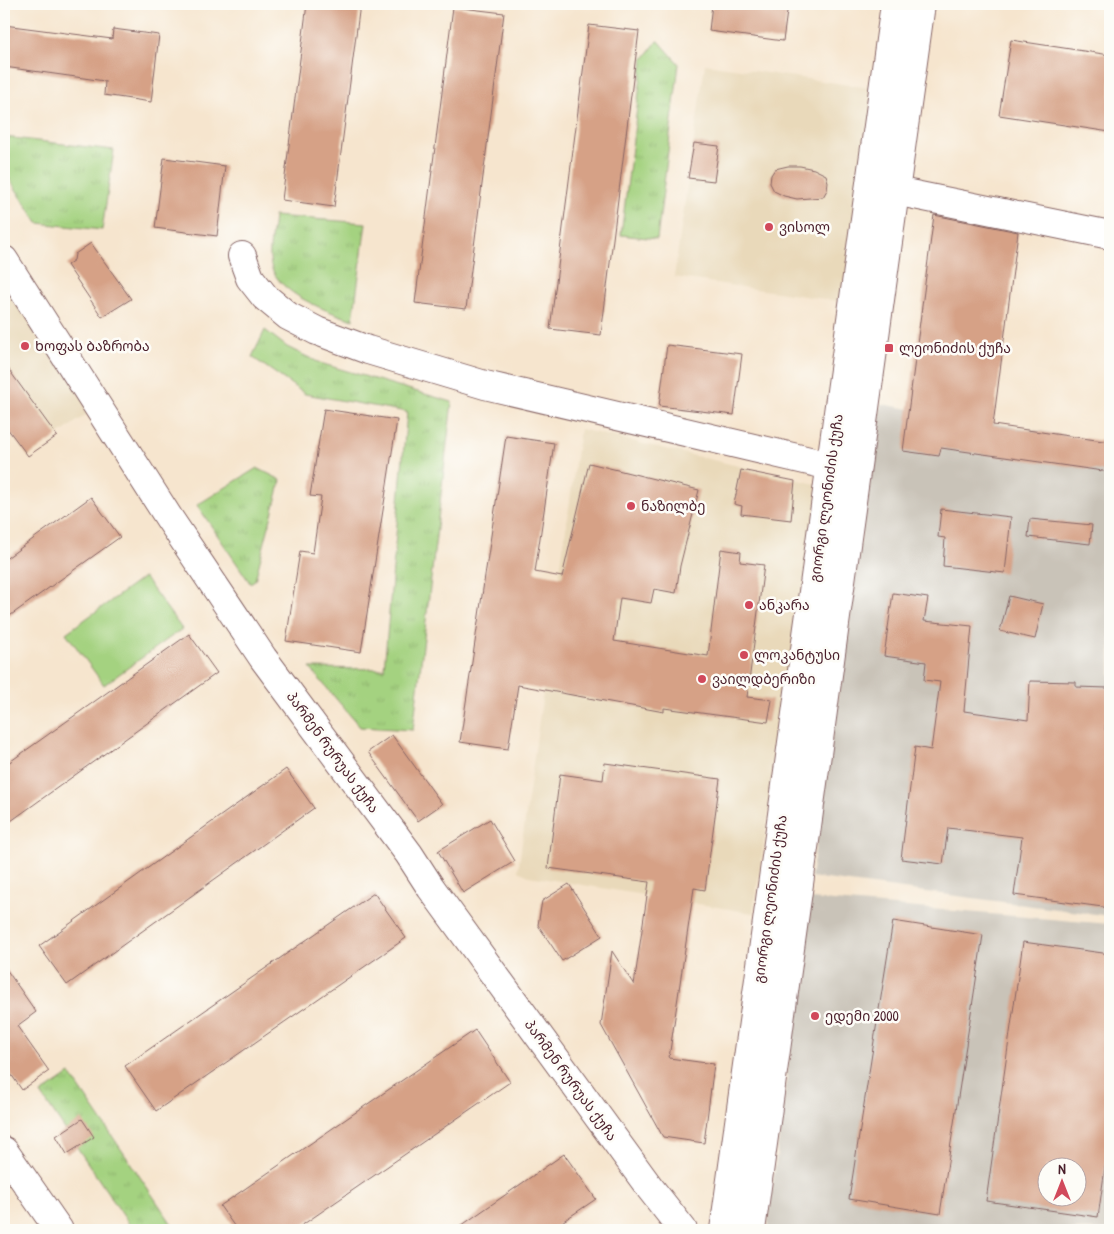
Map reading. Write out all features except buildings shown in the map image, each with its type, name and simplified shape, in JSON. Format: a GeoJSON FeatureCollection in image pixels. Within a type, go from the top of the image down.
{"type":"FeatureCollection","features":[{"type":"Feature","properties":{"kind":"main road","name":"გიორგი ლეონიძის ქუჩა"},"geometry":{"type":"LineString","coordinates":[[751,1230],[843,469],[895,4]]}},
{"type":"Feature","properties":{"kind":"main road","name":"გიორგი ლეონიძის ქუჩა"},"geometry":{"type":"LineString","coordinates":[[724,1230],[843,469],[895,191],[921,4]]}},
{"type":"Feature","properties":{"kind":"main road"},"geometry":{"type":"LineString","coordinates":[[895,191],[1110,235]]}},
{"type":"Feature","properties":{"kind":"main road"},"geometry":{"type":"LineString","coordinates":[[242,256],[250,278],[265,297],[288,316],[317,331],[368,350],[484,384],[843,469]]}},
{"type":"Feature","properties":{"kind":"main road","name":"პარმენ რურუას ქუჩა"},"geometry":{"type":"LineString","coordinates":[[4,260],[169,518],[263,658],[409,854],[431,888],[644,1181],[683,1230]]}},
{"type":"Feature","properties":{"kind":"main road"},"geometry":{"type":"LineString","coordinates":[[4,1151],[59,1230]]}},
{"type":"Feature","properties":{"kind":"shaded area","name":"ვისოლ"},"geometry":{"type":"Polygon","coordinates":[[[705,64],[877,89],[845,302],[674,277],[705,64]]]}},
{"type":"Feature","properties":{"kind":"shaded area","name":"Ხოფას Ბაზრობა"},"geometry":{"type":"Polygon","coordinates":[[[4,280],[91,411],[28,457],[4,424],[4,280]]]}},
{"type":"Feature","properties":{"kind":"shaded area"},"geometry":{"type":"Polygon","coordinates":[[[881,404],[1110,443],[1110,916],[811,877],[881,404]]]}},
{"type":"Feature","properties":{"kind":"shaded area"},"geometry":{"type":"Polygon","coordinates":[[[580,429],[820,485],[753,913],[529,876],[518,871],[580,429]]]}},
{"type":"Feature","properties":{"kind":"shaded area"},"geometry":{"type":"Polygon","coordinates":[[[810,899],[1110,924],[1110,1230],[767,1230],[810,899]]]}},
{"type":"Feature","properties":{"kind":"green space"},"geometry":{"type":"Polygon","coordinates":[[[658,40],[679,64],[657,239],[621,235],[643,60],[658,40]]]}},
{"type":"Feature","properties":{"kind":"green space"},"geometry":{"type":"Polygon","coordinates":[[[4,137],[114,150],[102,230],[38,223],[4,171],[4,137]]]}},
{"type":"Feature","properties":{"kind":"green space"},"geometry":{"type":"Polygon","coordinates":[[[274,216],[366,223],[353,320],[315,305],[289,290],[279,281],[272,270],[270,258],[274,216]]]}},
{"type":"Feature","properties":{"kind":"green space"},"geometry":{"type":"Polygon","coordinates":[[[265,330],[287,347],[320,363],[452,402],[413,730],[360,727],[310,668],[384,669],[407,412],[305,394],[252,357],[265,330]]]}},
{"type":"Feature","properties":{"kind":"green space"},"geometry":{"type":"Polygon","coordinates":[[[257,468],[281,480],[255,580],[250,583],[197,505],[257,468]]]}},
{"type":"Feature","properties":{"kind":"green space"},"geometry":{"type":"Polygon","coordinates":[[[144,577],[182,629],[104,685],[66,633],[144,577]]]}},
{"type":"Feature","properties":{"kind":"green space"},"geometry":{"type":"Polygon","coordinates":[[[70,1074],[176,1230],[133,1230],[41,1094],[70,1074]]]}},
{"type":"Feature","properties":{"kind":"place","name":"ვისოლ"},"geometry":{"type":"Point","coordinates":[769,227]}},
{"type":"Feature","properties":{"kind":"place","name":"Ხოფას Ბაზრობა"},"geometry":{"type":"Point","coordinates":[25,346]}},
{"type":"Feature","properties":{"kind":"place","name":"ლეონიძის ქუჩა"},"geometry":{"type":"Point","coordinates":[889,348]}},
{"type":"Feature","properties":{"kind":"place","name":"ნაზილბე"},"geometry":{"type":"Point","coordinates":[631,506]}},
{"type":"Feature","properties":{"kind":"place","name":"ანკარა"},"geometry":{"type":"Point","coordinates":[749,605]}},
{"type":"Feature","properties":{"kind":"place","name":"ლოკანტუსი"},"geometry":{"type":"Point","coordinates":[744,655]}},
{"type":"Feature","properties":{"kind":"place","name":"ვაილდბერიზი"},"geometry":{"type":"Point","coordinates":[702,679]}},
{"type":"Feature","properties":{"kind":"place","name":"ედემი 2000"},"geometry":{"type":"Point","coordinates":[815,1016]}}]}
